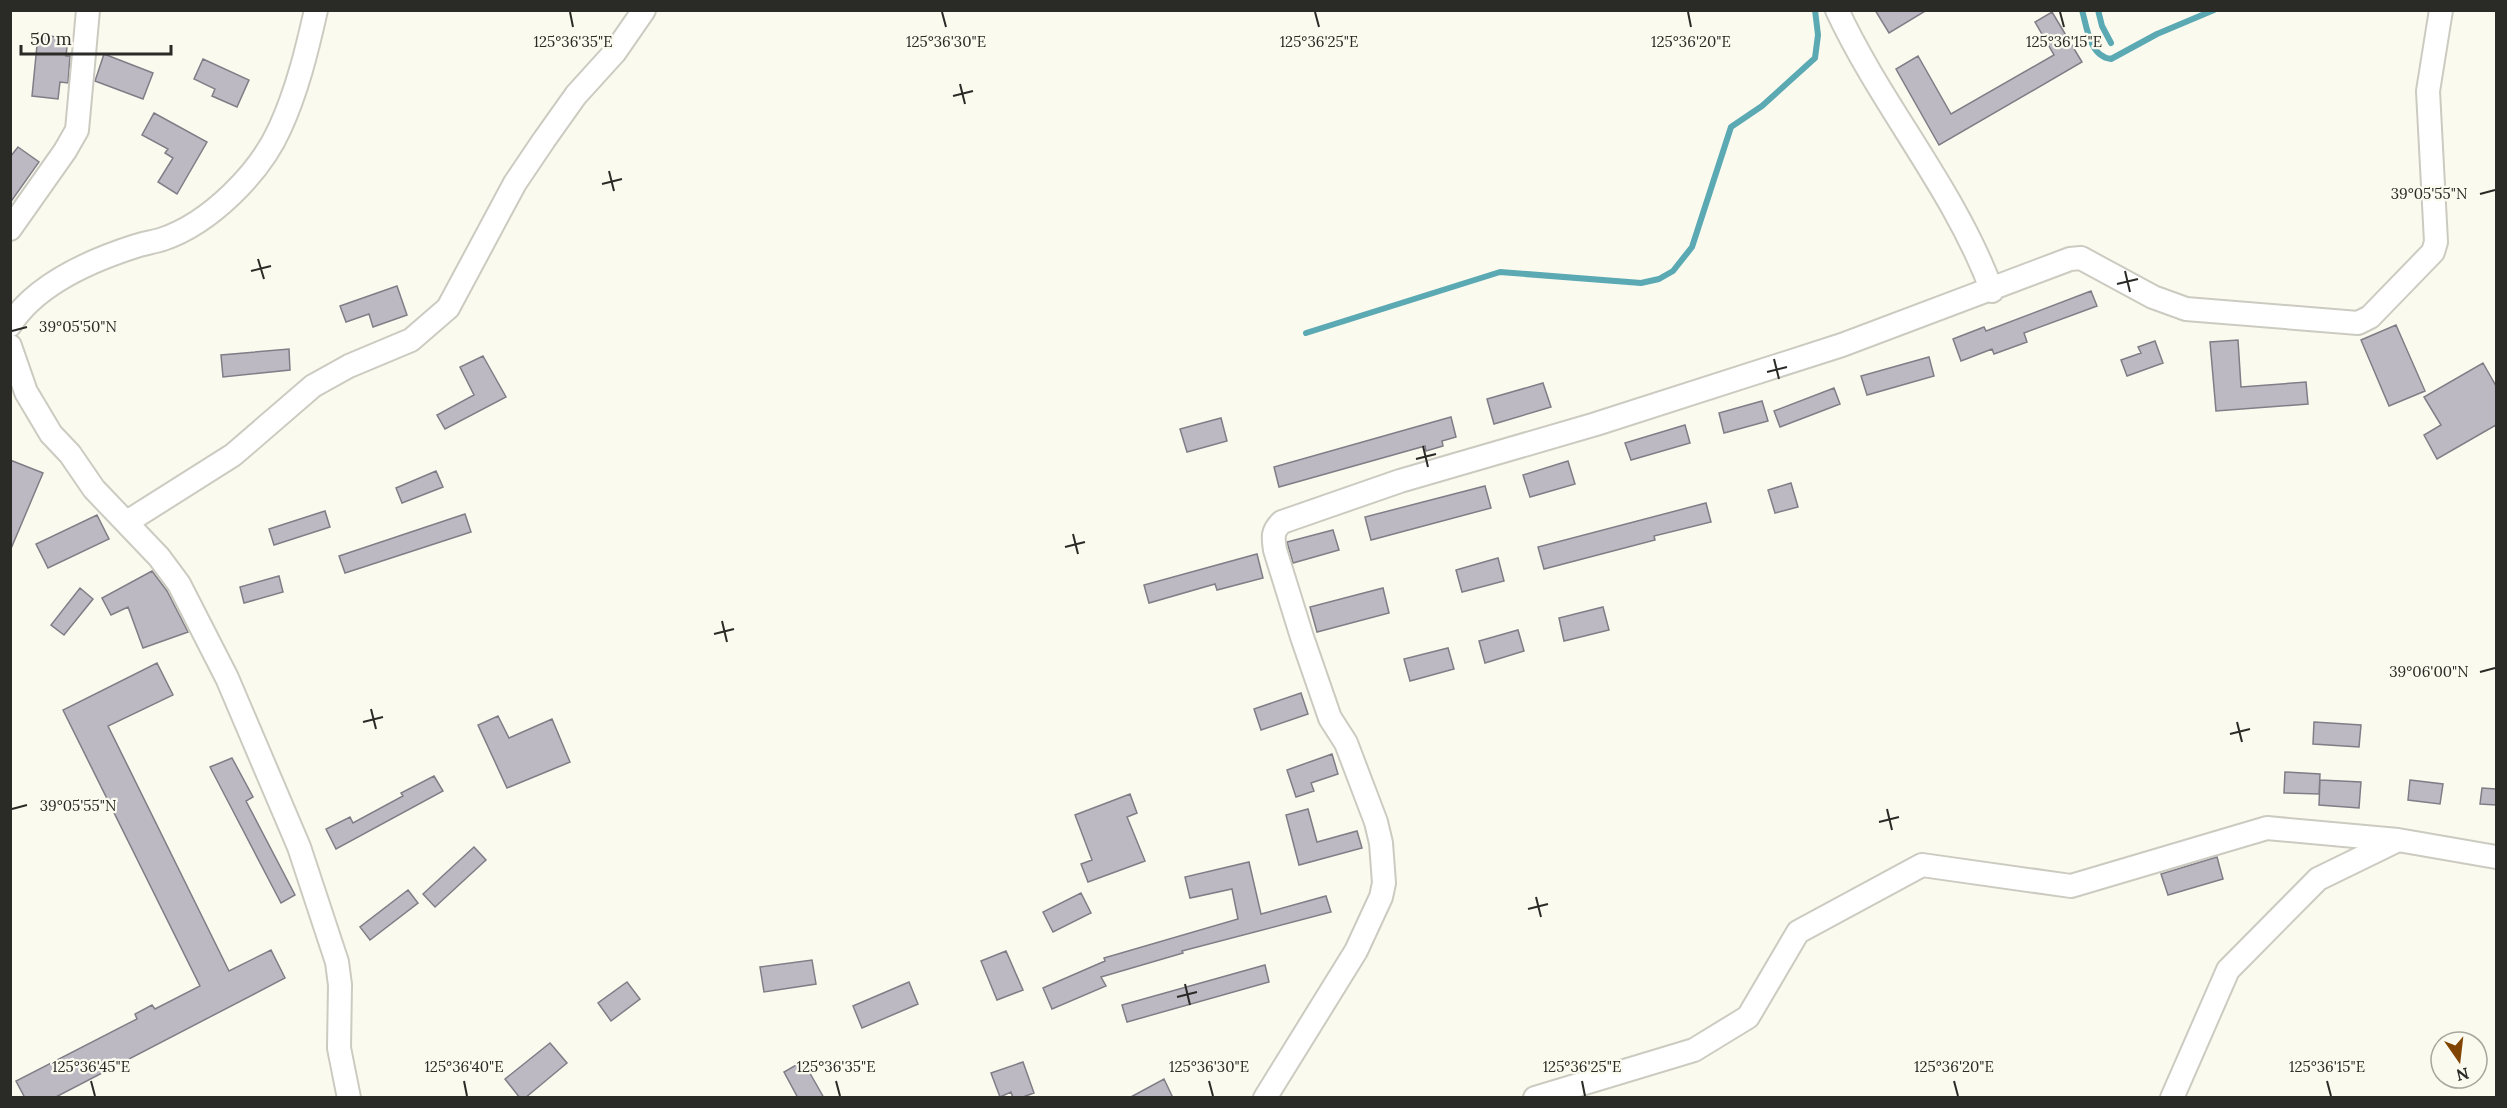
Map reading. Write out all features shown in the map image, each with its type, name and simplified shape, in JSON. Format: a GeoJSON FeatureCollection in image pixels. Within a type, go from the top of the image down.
{"type":"FeatureCollection","features":[{"type":"Feature","properties":{"kind":"street"},"geometry":{"type":"LineString","coordinates":[[10,229],[65,152],[77,130],[88,10]]}},
{"type":"Feature","properties":{"kind":"street"},"geometry":{"type":"LineString","coordinates":[[10,325],[33,298],[62,279],[99,261],[136,246],[164,239],[187,228],[234,193],[279,130],[303,66],[316,10]]}},
{"type":"Feature","properties":{"kind":"street"},"geometry":{"type":"LineString","coordinates":[[127,522],[233,455],[313,386],[349,366],[411,340],[448,308],[515,183],[576,95],[615,52],[644,10]]}},
{"type":"Feature","properties":{"kind":"street"},"geometry":{"type":"LineString","coordinates":[[1837,10],[1858,54],[1951,205],[1992,291]]}},
{"type":"Feature","properties":{"kind":"street"},"geometry":{"type":"LineString","coordinates":[[1264,1098],[1356,951],[1381,897],[1384,883],[1381,843],[1376,822],[1346,743],[1330,718],[1302,637],[1275,550],[1273,536],[1275,528],[1282,522],[1400,481],[1596,424],[1842,345],[1992,291],[2070,259],[2081,258],[2152,297],[2186,309],[2358,323],[2370,317],[2433,252],[2436,242],[2428,91],[2441,10]]}},
{"type":"Feature","properties":{"kind":"street"},"geometry":{"type":"LineString","coordinates":[[10,346],[26,392],[51,434],[70,454],[94,489],[159,556],[179,584],[198,618],[272,778],[299,847],[337,962],[340,985],[339,1048],[349,1098]]}},
{"type":"Feature","properties":{"kind":"street"},"geometry":{"type":"LineString","coordinates":[[1535,1098],[1694,1050],[1748,1017],[1798,932],[1922,865],[2071,886],[2267,828],[2398,840],[2496,857]]}},
{"type":"Feature","properties":{"kind":"street"},"geometry":{"type":"LineString","coordinates":[[2172,1098],[2228,970],[2318,879],[2398,840]]}},
{"type":"Feature","properties":{"kind":"building"},"geometry":{"type":"Polygon","coordinates":[[[1875,10],[1927,10],[1889,33],[1875,10]]]}},
{"type":"Feature","properties":{"kind":"building"},"geometry":{"type":"Polygon","coordinates":[[[2052,12],[2082,62],[1939,145],[1896,69],[1918,56],[1951,114],[2054,55],[2035,22],[2052,12]]]}},
{"type":"Feature","properties":{"kind":"building"},"geometry":{"type":"Polygon","coordinates":[[[38,35],[68,38],[66,56],[70,56],[68,83],[60,82],[58,99],[32,96],[38,35]]]}},
{"type":"Feature","properties":{"kind":"building"},"geometry":{"type":"Polygon","coordinates":[[[104,54],[153,73],[143,99],[95,81],[104,54]]]}},
{"type":"Feature","properties":{"kind":"building"},"geometry":{"type":"Polygon","coordinates":[[[203,59],[249,80],[237,107],[212,96],[215,89],[194,79],[203,59]]]}},
{"type":"Feature","properties":{"kind":"building"},"geometry":{"type":"Polygon","coordinates":[[[154,113],[207,142],[177,194],[158,182],[173,158],[165,153],[168,149],[142,135],[154,113]]]}},
{"type":"Feature","properties":{"kind":"building"},"geometry":{"type":"Polygon","coordinates":[[[18,147],[39,162],[10,203],[10,157],[18,147]]]}},
{"type":"Feature","properties":{"kind":"building"},"geometry":{"type":"Polygon","coordinates":[[[397,286],[407,315],[373,327],[369,314],[346,322],[340,306],[397,286]]]}},
{"type":"Feature","properties":{"kind":"building"},"geometry":{"type":"Polygon","coordinates":[[[2091,291],[2097,306],[2024,333],[2027,342],[1994,354],[1992,349],[1961,361],[1953,339],[1984,327],[1986,331],[2091,291]]]}},
{"type":"Feature","properties":{"kind":"building"},"geometry":{"type":"Polygon","coordinates":[[[2396,325],[2425,391],[2389,406],[2361,340],[2396,325]]]}},
{"type":"Feature","properties":{"kind":"building"},"geometry":{"type":"Polygon","coordinates":[[[2238,340],[2241,387],[2306,382],[2308,404],[2216,411],[2210,342],[2238,340]]]}},
{"type":"Feature","properties":{"kind":"building"},"geometry":{"type":"Polygon","coordinates":[[[2155,341],[2163,363],[2127,376],[2121,360],[2141,353],[2138,347],[2155,341]]]}},
{"type":"Feature","properties":{"kind":"building"},"geometry":{"type":"Polygon","coordinates":[[[289,349],[290,370],[223,377],[221,355],[289,349]]]}},
{"type":"Feature","properties":{"kind":"building"},"geometry":{"type":"Polygon","coordinates":[[[483,356],[506,397],[445,429],[437,415],[474,395],[460,367],[483,356]]]}},
{"type":"Feature","properties":{"kind":"building"},"geometry":{"type":"Polygon","coordinates":[[[1929,357],[1934,376],[1867,395],[1861,376],[1929,357]]]}},
{"type":"Feature","properties":{"kind":"building"},"geometry":{"type":"Polygon","coordinates":[[[2483,363],[2496,386],[2496,425],[2437,459],[2424,435],[2441,425],[2424,397],[2483,363]]]}},
{"type":"Feature","properties":{"kind":"building"},"geometry":{"type":"Polygon","coordinates":[[[1543,383],[1551,407],[1494,424],[1487,399],[1543,383]]]}},
{"type":"Feature","properties":{"kind":"building"},"geometry":{"type":"Polygon","coordinates":[[[1834,388],[1840,404],[1780,427],[1774,411],[1834,388]]]}},
{"type":"Feature","properties":{"kind":"building"},"geometry":{"type":"Polygon","coordinates":[[[1762,401],[1768,421],[1724,433],[1719,413],[1762,401]]]}},
{"type":"Feature","properties":{"kind":"building"},"geometry":{"type":"Polygon","coordinates":[[[1451,417],[1456,437],[1442,441],[1443,446],[1426,451],[1425,446],[1279,487],[1274,467],[1451,417]]]}},
{"type":"Feature","properties":{"kind":"building"},"geometry":{"type":"Polygon","coordinates":[[[1221,418],[1227,441],[1187,452],[1180,429],[1221,418]]]}},
{"type":"Feature","properties":{"kind":"building"},"geometry":{"type":"Polygon","coordinates":[[[1685,425],[1690,443],[1631,460],[1625,443],[1685,425]]]}},
{"type":"Feature","properties":{"kind":"building"},"geometry":{"type":"Polygon","coordinates":[[[10,460],[43,473],[10,551],[10,460]]]}},
{"type":"Feature","properties":{"kind":"building"},"geometry":{"type":"Polygon","coordinates":[[[1568,461],[1575,484],[1530,497],[1523,475],[1568,461]]]}},
{"type":"Feature","properties":{"kind":"building"},"geometry":{"type":"Polygon","coordinates":[[[436,471],[443,487],[402,503],[396,488],[436,471]]]}},
{"type":"Feature","properties":{"kind":"building"},"geometry":{"type":"Polygon","coordinates":[[[1791,483],[1798,507],[1775,513],[1768,490],[1791,483]]]}},
{"type":"Feature","properties":{"kind":"building"},"geometry":{"type":"Polygon","coordinates":[[[1485,486],[1491,508],[1371,540],[1365,517],[1485,486]]]}},
{"type":"Feature","properties":{"kind":"building"},"geometry":{"type":"Polygon","coordinates":[[[1706,503],[1711,522],[1654,536],[1655,540],[1544,569],[1538,547],[1706,503]]]}},
{"type":"Feature","properties":{"kind":"building"},"geometry":{"type":"Polygon","coordinates":[[[325,511],[330,527],[274,545],[269,529],[325,511]]]}},
{"type":"Feature","properties":{"kind":"building"},"geometry":{"type":"Polygon","coordinates":[[[465,514],[471,532],[345,573],[339,556],[465,514]]]}},
{"type":"Feature","properties":{"kind":"building"},"geometry":{"type":"Polygon","coordinates":[[[97,515],[109,539],[48,568],[36,544],[97,515]]]}},
{"type":"Feature","properties":{"kind":"building"},"geometry":{"type":"Polygon","coordinates":[[[1333,530],[1339,550],[1293,563],[1287,542],[1333,530]]]}},
{"type":"Feature","properties":{"kind":"building"},"geometry":{"type":"Polygon","coordinates":[[[1257,554],[1263,578],[1217,590],[1215,584],[1149,603],[1144,585],[1257,554]]]}},
{"type":"Feature","properties":{"kind":"building"},"geometry":{"type":"Polygon","coordinates":[[[1498,558],[1504,581],[1462,592],[1456,570],[1498,558]]]}},
{"type":"Feature","properties":{"kind":"building"},"geometry":{"type":"Polygon","coordinates":[[[152,571],[167,591],[188,632],[143,648],[128,607],[111,615],[102,598],[152,571]]]}},
{"type":"Feature","properties":{"kind":"building"},"geometry":{"type":"Polygon","coordinates":[[[279,576],[283,592],[244,603],[240,587],[279,576]]]}},
{"type":"Feature","properties":{"kind":"building"},"geometry":{"type":"Polygon","coordinates":[[[80,588],[93,599],[64,635],[51,625],[80,588]]]}},
{"type":"Feature","properties":{"kind":"building"},"geometry":{"type":"Polygon","coordinates":[[[1383,588],[1389,613],[1317,632],[1310,607],[1383,588]]]}},
{"type":"Feature","properties":{"kind":"building"},"geometry":{"type":"Polygon","coordinates":[[[1603,607],[1609,630],[1564,641],[1559,618],[1603,607]]]}},
{"type":"Feature","properties":{"kind":"building"},"geometry":{"type":"Polygon","coordinates":[[[1518,630],[1524,651],[1485,663],[1479,641],[1518,630]]]}},
{"type":"Feature","properties":{"kind":"building"},"geometry":{"type":"Polygon","coordinates":[[[1448,648],[1454,669],[1410,681],[1404,659],[1448,648]]]}},
{"type":"Feature","properties":{"kind":"building"},"geometry":{"type":"Polygon","coordinates":[[[157,663],[173,695],[108,726],[229,971],[271,950],[285,978],[54,1098],[25,1098],[16,1081],[137,1019],[135,1014],[152,1005],[155,1009],[200,986],[63,710],[157,663]]]}},
{"type":"Feature","properties":{"kind":"building"},"geometry":{"type":"Polygon","coordinates":[[[1301,693],[1308,714],[1261,730],[1254,709],[1301,693]]]}},
{"type":"Feature","properties":{"kind":"building"},"geometry":{"type":"Polygon","coordinates":[[[498,716],[509,738],[552,719],[570,762],[507,788],[478,725],[498,716]]]}},
{"type":"Feature","properties":{"kind":"building"},"geometry":{"type":"Polygon","coordinates":[[[2314,722],[2361,725],[2359,747],[2313,744],[2314,722]]]}},
{"type":"Feature","properties":{"kind":"building"},"geometry":{"type":"Polygon","coordinates":[[[1332,754],[1338,774],[1311,783],[1314,791],[1296,797],[1287,770],[1332,754]]]}},
{"type":"Feature","properties":{"kind":"building"},"geometry":{"type":"Polygon","coordinates":[[[232,758],[253,797],[246,801],[295,895],[281,903],[210,767],[232,758]]]}},
{"type":"Feature","properties":{"kind":"building"},"geometry":{"type":"Polygon","coordinates":[[[2285,772],[2320,774],[2319,794],[2284,793],[2285,772]]]}},
{"type":"Feature","properties":{"kind":"building"},"geometry":{"type":"Polygon","coordinates":[[[434,776],[443,791],[336,849],[326,829],[350,817],[353,823],[403,796],[401,793],[434,776]]]}},
{"type":"Feature","properties":{"kind":"building"},"geometry":{"type":"Polygon","coordinates":[[[2320,780],[2361,782],[2359,808],[2319,805],[2320,780]]]}},
{"type":"Feature","properties":{"kind":"building"},"geometry":{"type":"Polygon","coordinates":[[[2410,780],[2443,784],[2440,804],[2408,800],[2410,780]]]}},
{"type":"Feature","properties":{"kind":"building"},"geometry":{"type":"Polygon","coordinates":[[[2482,788],[2496,789],[2496,805],[2480,804],[2482,788]]]}},
{"type":"Feature","properties":{"kind":"building"},"geometry":{"type":"Polygon","coordinates":[[[1130,794],[1137,813],[1127,817],[1145,861],[1088,882],[1081,864],[1092,860],[1075,815],[1130,794]]]}},
{"type":"Feature","properties":{"kind":"building"},"geometry":{"type":"Polygon","coordinates":[[[1308,809],[1317,842],[1357,831],[1362,848],[1299,865],[1286,815],[1308,809]]]}},
{"type":"Feature","properties":{"kind":"building"},"geometry":{"type":"Polygon","coordinates":[[[474,847],[486,860],[435,907],[423,894],[474,847]]]}},
{"type":"Feature","properties":{"kind":"building"},"geometry":{"type":"Polygon","coordinates":[[[2217,857],[2223,879],[2168,895],[2161,874],[2217,857]]]}},
{"type":"Feature","properties":{"kind":"building"},"geometry":{"type":"Polygon","coordinates":[[[1249,862],[1261,914],[1326,896],[1331,912],[1182,951],[1183,953],[1101,977],[1106,986],[1052,1009],[1043,988],[1105,961],[1104,958],[1238,919],[1232,889],[1190,898],[1185,877],[1249,862]]]}},
{"type":"Feature","properties":{"kind":"building"},"geometry":{"type":"Polygon","coordinates":[[[408,890],[418,903],[370,940],[360,927],[408,890]]]}},
{"type":"Feature","properties":{"kind":"building"},"geometry":{"type":"Polygon","coordinates":[[[1081,893],[1091,913],[1053,932],[1043,912],[1081,893]]]}},
{"type":"Feature","properties":{"kind":"building"},"geometry":{"type":"Polygon","coordinates":[[[1006,951],[1023,990],[997,1000],[981,961],[1006,951]]]}},
{"type":"Feature","properties":{"kind":"building"},"geometry":{"type":"Polygon","coordinates":[[[812,960],[816,984],[764,992],[760,967],[812,960]]]}},
{"type":"Feature","properties":{"kind":"building"},"geometry":{"type":"Polygon","coordinates":[[[1265,965],[1269,982],[1127,1022],[1122,1005],[1265,965]]]}},
{"type":"Feature","properties":{"kind":"building"},"geometry":{"type":"Polygon","coordinates":[[[627,982],[640,999],[611,1021],[598,1003],[627,982]]]}},
{"type":"Feature","properties":{"kind":"building"},"geometry":{"type":"Polygon","coordinates":[[[909,982],[918,1004],[862,1028],[853,1006],[909,982]]]}},
{"type":"Feature","properties":{"kind":"building"},"geometry":{"type":"Polygon","coordinates":[[[550,1043],[567,1063],[525,1098],[520,1098],[505,1079],[550,1043]]]}},
{"type":"Feature","properties":{"kind":"building"},"geometry":{"type":"Polygon","coordinates":[[[803,1061],[824,1098],[798,1098],[784,1072],[803,1061]]]}},
{"type":"Feature","properties":{"kind":"building"},"geometry":{"type":"Polygon","coordinates":[[[1023,1062],[1034,1093],[1013,1098],[1011,1092],[1000,1097],[991,1073],[1023,1062]]]}},
{"type":"Feature","properties":{"kind":"building"},"geometry":{"type":"Polygon","coordinates":[[[1164,1079],[1173,1098],[1129,1098],[1164,1079]]]}},
{"type":"Feature","properties":{"kind":"waterway"},"geometry":{"type":"LineString","coordinates":[[1306,333],[1500,272],[1641,283],[1659,279],[1673,271],[1692,247],[1731,127],[1762,106],[1815,58],[1818,35],[1815,10]]}},
{"type":"Feature","properties":{"kind":"waterway"},"geometry":{"type":"LineString","coordinates":[[2082,10],[2094,47],[2098,53],[2111,59],[2157,34],[2214,10]]}},
{"type":"Feature","properties":{"kind":"waterway"},"geometry":{"type":"LineString","coordinates":[[2098,10],[2102,26],[2111,43]]}}]}
